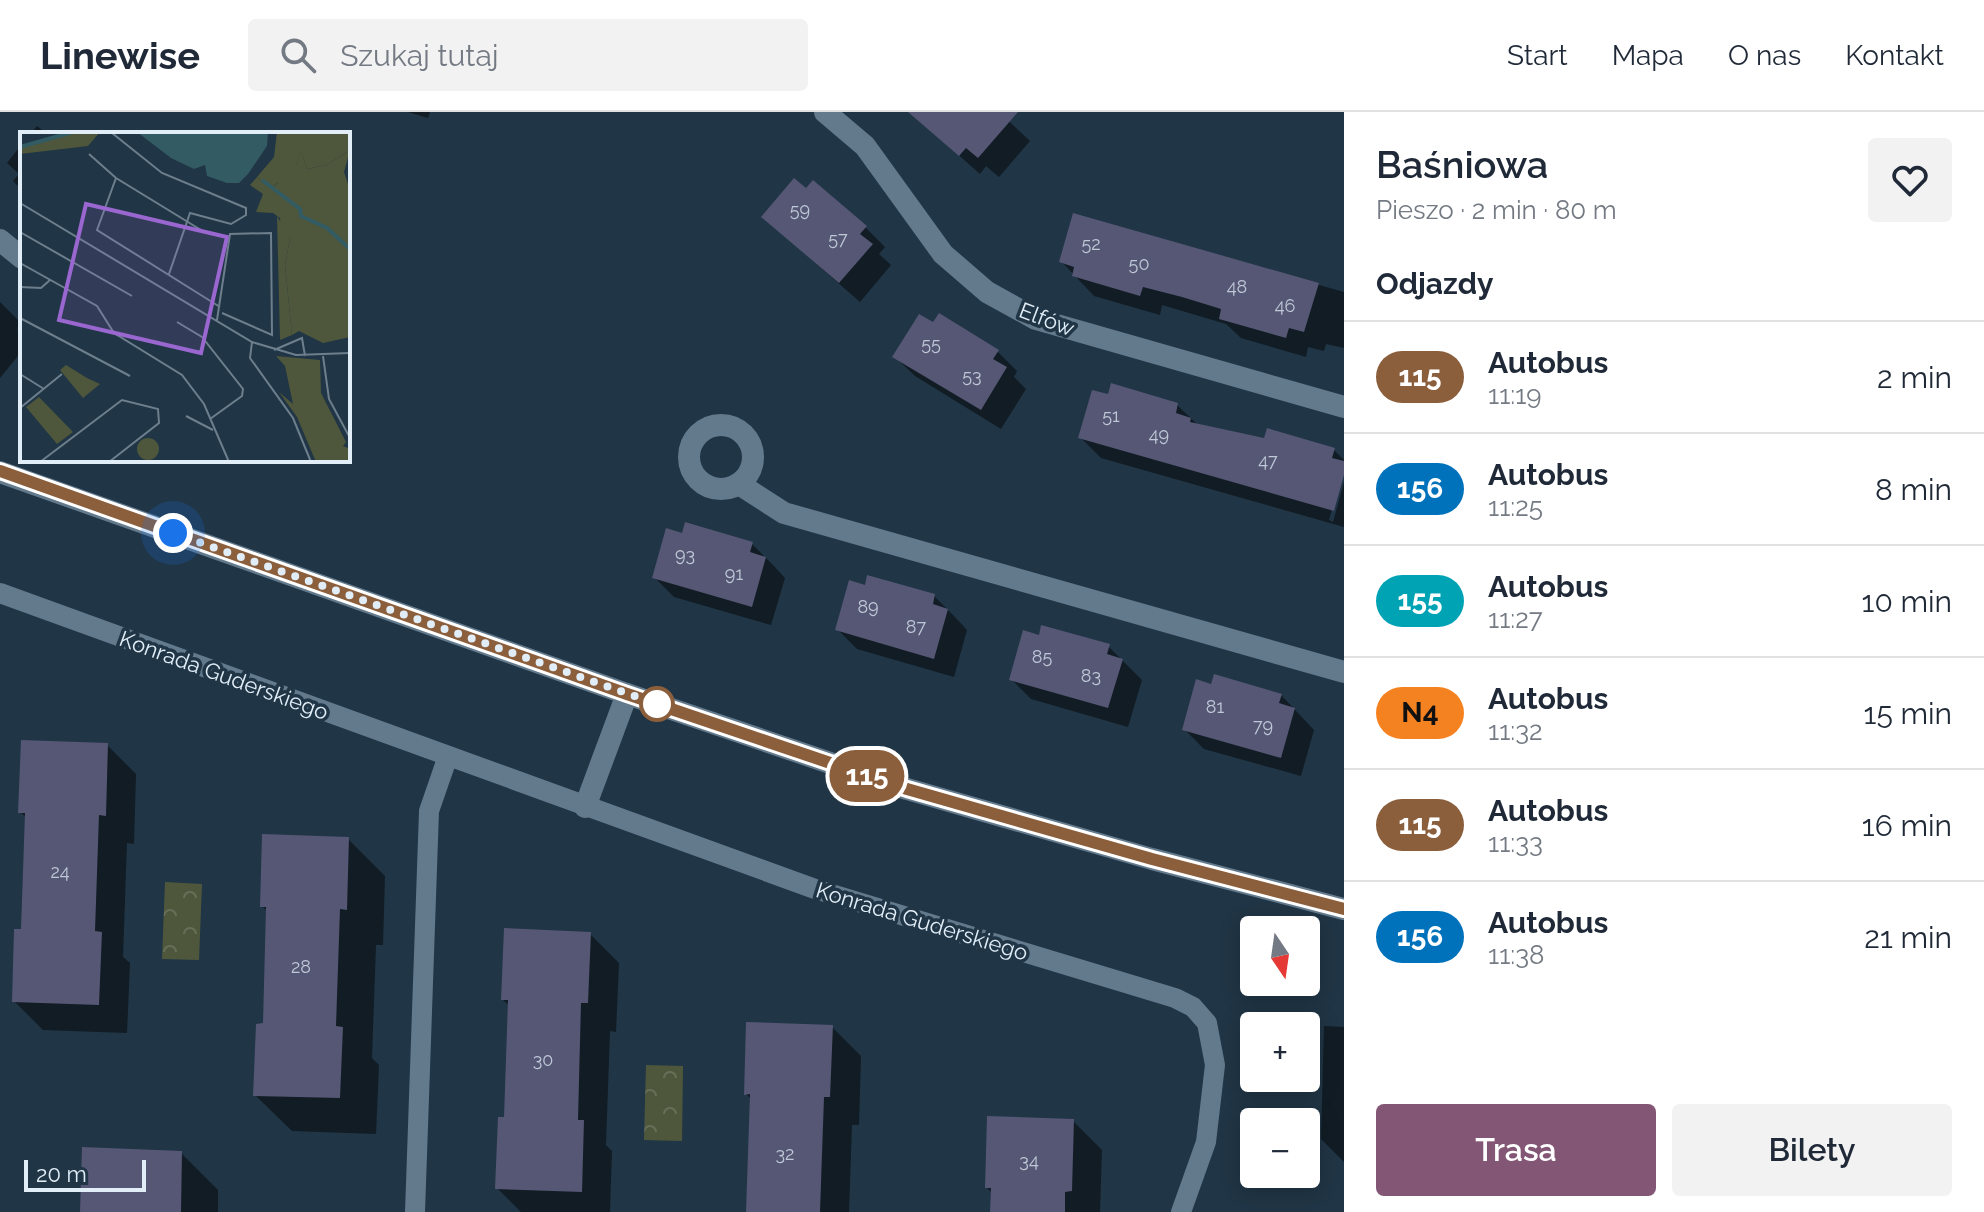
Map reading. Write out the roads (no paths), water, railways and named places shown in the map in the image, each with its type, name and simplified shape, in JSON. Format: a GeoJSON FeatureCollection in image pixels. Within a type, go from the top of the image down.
{"type":"FeatureCollection","features":[{"type":"Feature","properties":{"kind":"street","name":"Elfów"},"geometry":{"type":"LineString","coordinates":[[825,112],[865,146],[943,254],[987,292],[1036,319],[1344,407]]}},
{"type":"Feature","properties":{"kind":"street"},"geometry":{"type":"LineString","coordinates":[[0,240],[20,256]]}},
{"type":"Feature","properties":{"kind":"street"},"geometry":{"type":"LineString","coordinates":[[0,472],[627,694],[907,789],[1152,859],[1344,909]]}},
{"type":"Feature","properties":{"kind":"street"},"geometry":{"type":"LineString","coordinates":[[739,484],[784,513],[1344,672]]}},
{"type":"Feature","properties":{"kind":"street"},"geometry":{"type":"LineString","coordinates":[[585,807],[627,694]]}},
{"type":"Feature","properties":{"kind":"lane","name":"Konrada Guderskiego"},"geometry":{"type":"LineString","coordinates":[[0,593],[815,889],[1175,998],[1193,1007],[1207,1023],[1215,1065],[1206,1142],[1181,1212]]}},
{"type":"Feature","properties":{"kind":"lane"},"geometry":{"type":"LineString","coordinates":[[415,1212],[429,811],[448,756]]}}]}
